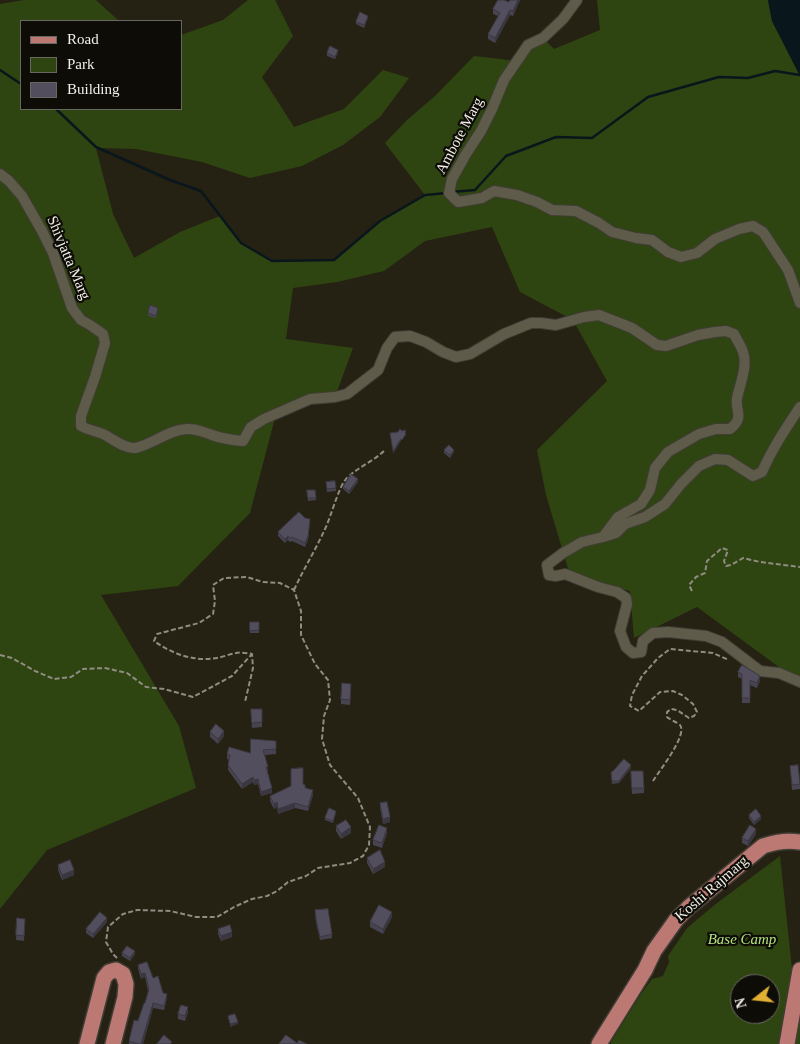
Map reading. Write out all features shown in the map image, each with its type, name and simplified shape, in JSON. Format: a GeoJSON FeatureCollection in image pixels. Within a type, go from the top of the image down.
{"type":"FeatureCollection","features":[{"type":"Feature","properties":{"kind":"main road","name":"Koshi Rajmarg"},"geometry":{"type":"LineString","coordinates":[[598,1044],[666,933],[676,920],[763,846],[778,842],[800,842]]}},
{"type":"Feature","properties":{"kind":"main road"},"geometry":{"type":"LineString","coordinates":[[87,1044],[104,978],[109,972],[116,970],[123,974],[126,984],[125,997],[113,1044]]}},
{"type":"Feature","properties":{"kind":"main road"},"geometry":{"type":"LineString","coordinates":[[787,1044],[798,997],[800,970]]}},
{"type":"Feature","properties":{"kind":"street","name":"Ambote Marg"},"geometry":{"type":"LineString","coordinates":[[577,0],[543,38],[528,45],[504,80],[481,131],[452,179],[449,193],[458,202],[482,198],[494,191],[517,195],[552,210],[576,211],[612,232],[652,240],[668,252],[681,257],[697,253],[715,239],[739,229],[753,226],[762,232],[788,270],[800,303]]}},
{"type":"Feature","properties":{"kind":"street","name":"Shivjatta Marg"},"geometry":{"type":"LineString","coordinates":[[0,174],[22,196],[42,231],[56,262],[72,308],[81,320],[102,334],[105,343],[95,377],[80,416],[81,426],[133,448],[185,429],[199,429],[211,435],[229,440],[243,441],[251,427],[264,419],[310,399],[347,394],[378,370],[394,337],[410,336],[456,357],[470,354],[504,334],[531,323],[556,325],[599,315],[632,328],[656,345],[666,346],[698,335],[715,332],[726,331],[734,334],[744,353],[744,373],[737,400],[739,413],[737,424],[730,429],[716,429],[699,434],[668,452],[655,468],[650,490],[641,504],[618,517],[602,537]]}},
{"type":"Feature","properties":{"kind":"street"},"geometry":{"type":"LineString","coordinates":[[800,407],[773,450],[762,472],[753,476],[728,460],[715,459],[699,466],[665,504],[645,517],[625,524],[616,533],[582,542],[563,552],[547,565],[549,575],[565,574],[598,588],[616,592],[626,598],[627,604],[620,631],[626,647],[633,652],[641,652],[643,641],[653,633],[668,632],[706,636],[722,642],[760,670],[779,673],[800,682]]}},
{"type":"Feature","properties":{"kind":"path"},"geometry":{"type":"LineString","coordinates":[[123,974],[125,963],[113,954],[106,942],[108,928],[123,914],[137,910],[170,911],[196,917],[217,917],[252,899],[267,896],[288,882],[306,876],[318,868],[350,863],[363,856],[369,845],[370,827],[358,798],[330,765],[322,739],[324,716],[330,700],[328,680],[314,664],[302,635],[301,611],[294,590],[325,530],[347,478],[385,450]]}},
{"type":"Feature","properties":{"kind":"path"},"geometry":{"type":"LineString","coordinates":[[692,591],[689,585],[696,577],[705,573],[707,561],[722,548],[728,550],[724,562],[726,566],[732,565],[743,558],[760,562],[800,566]]}},
{"type":"Feature","properties":{"kind":"path"},"geometry":{"type":"LineString","coordinates":[[252,654],[236,653],[202,660],[178,654],[154,641],[157,634],[199,623],[213,614],[215,601],[213,585],[224,578],[247,577],[263,582],[280,583],[294,590]]}},
{"type":"Feature","properties":{"kind":"path"},"geometry":{"type":"LineString","coordinates":[[653,780],[672,754],[682,730],[679,725],[666,717],[667,712],[671,709],[677,710],[689,718],[697,712],[693,704],[682,695],[672,691],[660,692],[638,711],[630,706],[632,695],[642,676],[658,658],[670,649],[713,653],[730,661]]}},
{"type":"Feature","properties":{"kind":"path"},"geometry":{"type":"LineString","coordinates":[[0,655],[12,658],[54,679],[71,677],[83,669],[106,668],[128,673],[146,687],[164,689],[193,697],[232,676],[252,654]]}},
{"type":"Feature","properties":{"kind":"path"},"geometry":{"type":"LineString","coordinates":[[245,702],[253,668],[252,654]]}},
{"type":"Feature","properties":{"kind":"green space"},"geometry":{"type":"Polygon","coordinates":[[[24,0],[96,0],[118,20],[20,20],[20,110],[182,110],[182,35],[223,20],[248,0],[275,0],[293,36],[262,77],[294,127],[344,109],[383,70],[409,78],[380,117],[343,145],[302,166],[250,178],[202,162],[136,149],[96,148],[113,214],[134,258],[180,232],[220,216],[241,243],[272,261],[334,260],[380,221],[425,195],[385,143],[474,56],[517,61],[543,38],[554,49],[600,30],[597,0],[768,0],[772,21],[800,76],[800,684],[697,607],[634,638],[630,591],[570,575],[546,495],[537,450],[607,381],[573,320],[520,292],[492,227],[425,241],[384,271],[337,282],[293,288],[286,339],[353,348],[335,397],[310,399],[276,414],[250,513],[178,586],[101,595],[179,726],[196,788],[47,850],[0,909],[0,4],[24,0]]]}},
{"type":"Feature","properties":{"kind":"green space","name":"Base Camp"},"geometry":{"type":"Polygon","coordinates":[[[780,856],[795,997],[800,996],[800,1044],[611,1044],[652,979],[663,976],[669,962],[668,956],[687,928],[780,856]]]}},
{"type":"Feature","properties":{"kind":"shaded area"},"geometry":{"type":"Polygon","coordinates":[[[768,0],[800,0],[800,76],[772,21],[768,0]]]}},
{"type":"Feature","properties":{"kind":"building"},"geometry":{"type":"Polygon","coordinates":[[[498,0],[509,2],[510,0],[518,0],[513,11],[510,10],[495,38],[488,34],[500,13],[493,9],[498,0]]]}},
{"type":"Feature","properties":{"kind":"building"},"geometry":{"type":"Polygon","coordinates":[[[360,12],[368,16],[364,25],[356,22],[360,12]]]}},
{"type":"Feature","properties":{"kind":"building"},"geometry":{"type":"Polygon","coordinates":[[[330,46],[338,50],[335,57],[327,53],[330,46]]]}},
{"type":"Feature","properties":{"kind":"building"},"geometry":{"type":"Polygon","coordinates":[[[150,305],[158,308],[156,316],[148,313],[150,305]]]}},
{"type":"Feature","properties":{"kind":"building"},"geometry":{"type":"Polygon","coordinates":[[[400,429],[402,431],[406,430],[406,434],[393,451],[390,433],[398,432],[400,429]]]}},
{"type":"Feature","properties":{"kind":"building"},"geometry":{"type":"Polygon","coordinates":[[[449,445],[454,450],[450,455],[444,450],[449,445]]]}},
{"type":"Feature","properties":{"kind":"building"},"geometry":{"type":"Polygon","coordinates":[[[351,474],[358,479],[349,491],[343,487],[351,474]]]}},
{"type":"Feature","properties":{"kind":"building"},"geometry":{"type":"Polygon","coordinates":[[[335,481],[336,488],[327,489],[326,482],[335,481]]]}},
{"type":"Feature","properties":{"kind":"building"},"geometry":{"type":"Polygon","coordinates":[[[307,490],[315,490],[316,498],[308,498],[307,490]]]}},
{"type":"Feature","properties":{"kind":"building"},"geometry":{"type":"Polygon","coordinates":[[[299,512],[305,518],[310,519],[308,536],[305,543],[288,536],[285,539],[278,532],[299,512]]]}},
{"type":"Feature","properties":{"kind":"building"},"geometry":{"type":"Polygon","coordinates":[[[250,622],[259,622],[259,630],[250,631],[250,622]]]}},
{"type":"Feature","properties":{"kind":"building"},"geometry":{"type":"Polygon","coordinates":[[[742,665],[760,676],[757,683],[750,680],[750,698],[742,698],[742,674],[738,672],[742,665]]]}},
{"type":"Feature","properties":{"kind":"building"},"geometry":{"type":"Polygon","coordinates":[[[342,683],[351,684],[350,700],[341,699],[342,683]]]}},
{"type":"Feature","properties":{"kind":"building"},"geometry":{"type":"Polygon","coordinates":[[[251,709],[262,709],[262,722],[252,723],[251,709]]]}},
{"type":"Feature","properties":{"kind":"building"},"geometry":{"type":"Polygon","coordinates":[[[216,724],[224,731],[218,739],[210,732],[216,724]]]}},
{"type":"Feature","properties":{"kind":"building"},"geometry":{"type":"Polygon","coordinates":[[[251,739],[276,741],[276,749],[263,750],[272,788],[261,792],[258,779],[254,780],[253,777],[242,784],[228,765],[230,755],[227,754],[229,747],[250,753],[251,739]]]}},
{"type":"Feature","properties":{"kind":"building"},"geometry":{"type":"Polygon","coordinates":[[[624,759],[631,765],[619,781],[612,781],[611,772],[624,759]]]}},
{"type":"Feature","properties":{"kind":"building"},"geometry":{"type":"Polygon","coordinates":[[[798,765],[800,784],[792,785],[790,766],[798,765]]]}},
{"type":"Feature","properties":{"kind":"building"},"geometry":{"type":"Polygon","coordinates":[[[303,768],[303,784],[305,788],[313,790],[308,807],[295,803],[278,809],[277,802],[274,804],[270,796],[291,786],[291,769],[303,768]]]}},
{"type":"Feature","properties":{"kind":"building"},"geometry":{"type":"Polygon","coordinates":[[[631,771],[643,771],[644,788],[632,788],[631,771]]]}},
{"type":"Feature","properties":{"kind":"building"},"geometry":{"type":"Polygon","coordinates":[[[387,802],[390,817],[383,819],[380,803],[387,802]]]}},
{"type":"Feature","properties":{"kind":"building"},"geometry":{"type":"Polygon","coordinates":[[[329,808],[336,811],[333,821],[325,818],[329,808]]]}},
{"type":"Feature","properties":{"kind":"building"},"geometry":{"type":"Polygon","coordinates":[[[756,809],[761,816],[754,822],[749,815],[756,809]]]}},
{"type":"Feature","properties":{"kind":"building"},"geometry":{"type":"Polygon","coordinates":[[[346,820],[351,827],[341,834],[336,826],[346,820]]]}},
{"type":"Feature","properties":{"kind":"building"},"geometry":{"type":"Polygon","coordinates":[[[379,825],[387,828],[382,843],[373,840],[379,825]]]}},
{"type":"Feature","properties":{"kind":"building"},"geometry":{"type":"Polygon","coordinates":[[[750,825],[756,829],[748,841],[742,838],[750,825]]]}},
{"type":"Feature","properties":{"kind":"building"},"geometry":{"type":"Polygon","coordinates":[[[380,850],[385,862],[373,869],[367,858],[380,850]]]}},
{"type":"Feature","properties":{"kind":"building"},"geometry":{"type":"Polygon","coordinates":[[[70,860],[74,870],[62,875],[58,865],[70,860]]]}},
{"type":"Feature","properties":{"kind":"building"},"geometry":{"type":"Polygon","coordinates":[[[379,905],[392,912],[383,929],[370,922],[379,905]]]}},
{"type":"Feature","properties":{"kind":"building"},"geometry":{"type":"Polygon","coordinates":[[[328,909],[332,934],[320,937],[315,910],[328,909]]]}},
{"type":"Feature","properties":{"kind":"building"},"geometry":{"type":"Polygon","coordinates":[[[100,912],[107,918],[93,934],[86,929],[100,912]]]}},
{"type":"Feature","properties":{"kind":"building"},"geometry":{"type":"Polygon","coordinates":[[[17,918],[25,919],[24,936],[16,935],[17,918]]]}},
{"type":"Feature","properties":{"kind":"building"},"geometry":{"type":"Polygon","coordinates":[[[230,925],[232,932],[221,936],[218,929],[230,925]]]}},
{"type":"Feature","properties":{"kind":"building"},"geometry":{"type":"Polygon","coordinates":[[[127,946],[135,951],[130,958],[122,953],[127,946]]]}},
{"type":"Feature","properties":{"kind":"building"},"geometry":{"type":"Polygon","coordinates":[[[147,962],[153,978],[158,976],[163,993],[167,994],[164,1006],[153,1003],[141,1044],[139,1044],[129,1041],[134,1020],[138,1021],[149,989],[145,973],[141,974],[138,965],[147,962]]]}},
{"type":"Feature","properties":{"kind":"building"},"geometry":{"type":"Polygon","coordinates":[[[181,1005],[188,1007],[185,1016],[178,1014],[181,1005]]]}},
{"type":"Feature","properties":{"kind":"building"},"geometry":{"type":"Polygon","coordinates":[[[235,1014],[238,1022],[230,1024],[228,1016],[235,1014]]]}},
{"type":"Feature","properties":{"kind":"building"},"geometry":{"type":"Polygon","coordinates":[[[164,1035],[172,1042],[170,1044],[157,1044],[164,1035]]]}},
{"type":"Feature","properties":{"kind":"building"},"geometry":{"type":"Polygon","coordinates":[[[286,1035],[297,1043],[299,1040],[307,1044],[279,1044],[286,1035]]]}},
{"type":"Feature","properties":{"kind":"waterway"},"geometry":{"type":"LineString","coordinates":[[0,70],[20,83]]}},
{"type":"Feature","properties":{"kind":"waterway"},"geometry":{"type":"LineString","coordinates":[[452,192],[475,190],[506,156],[556,137],[592,138],[648,97],[719,77],[748,78],[775,71],[800,75]]}},
{"type":"Feature","properties":{"kind":"waterway"},"geometry":{"type":"LineString","coordinates":[[57,110],[96,147],[170,180],[201,191],[241,243],[272,261],[334,260],[380,221],[425,195],[447,193]]}}]}
